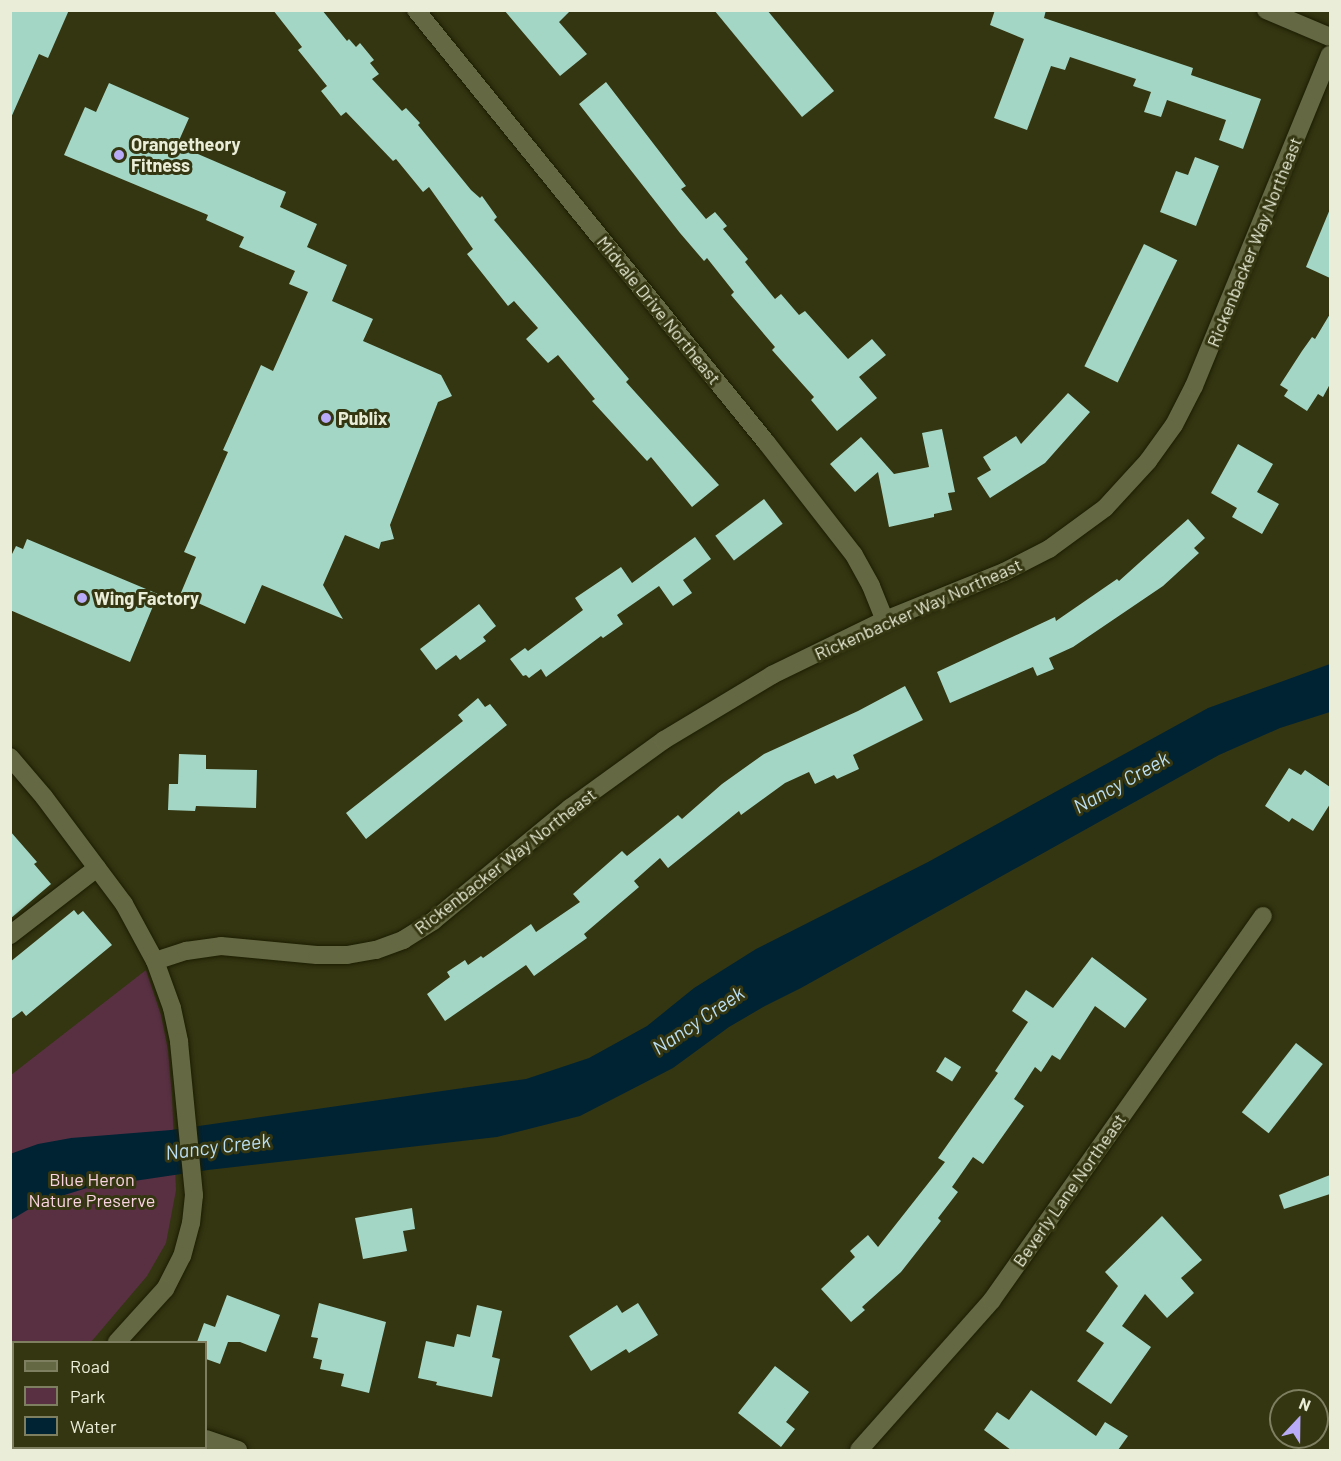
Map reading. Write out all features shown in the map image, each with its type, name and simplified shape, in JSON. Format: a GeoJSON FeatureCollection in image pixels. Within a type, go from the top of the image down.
{"type":"FeatureCollection","features":[{"type":"Feature","properties":{"kind":"street","name":"Midvale Drive Northeast"},"geometry":{"type":"LineString","coordinates":[[416,10],[758,432],[846,545],[871,586],[885,620]]}},
{"type":"Feature","properties":{"kind":"street"},"geometry":{"type":"LineString","coordinates":[[1266,10],[1330,37]]}},
{"type":"Feature","properties":{"kind":"street","name":"Rickenbacker Way Northeast"},"geometry":{"type":"LineString","coordinates":[[155,961],[186,951],[221,946],[317,955],[347,955],[376,950],[403,939],[433,921],[570,808],[664,740],[772,675],[885,620],[1005,572],[1049,549],[1105,508],[1148,461],[1174,425],[1194,386],[1330,55]]}},
{"type":"Feature","properties":{"kind":"street"},"geometry":{"type":"LineString","coordinates":[[10,757],[17,778],[97,867],[124,904],[155,961],[172,1008],[179,1042],[194,1195],[191,1223],[182,1256],[165,1289],[118,1341]]}},
{"type":"Feature","properties":{"kind":"street"},"geometry":{"type":"LineString","coordinates":[[10,935],[97,867]]}},
{"type":"Feature","properties":{"kind":"street","name":"Beverly Lane Northeast"},"geometry":{"type":"LineString","coordinates":[[859,1450],[992,1300],[1263,916]]}},
{"type":"Feature","properties":{"kind":"street"},"geometry":{"type":"LineString","coordinates":[[207,1439],[238,1450]]}},
{"type":"Feature","properties":{"kind":"green space","name":"Blue Heron Nature Preserve"},"geometry":{"type":"Polygon","coordinates":[[[146,970],[161,1015],[168,1050],[172,1096],[176,1190],[166,1243],[147,1276],[92,1341],[12,1341],[11,1430],[11,1075],[146,970]]]}},
{"type":"Feature","properties":{"kind":"water","name":"Nancy Creek"},"geometry":{"type":"Polygon","coordinates":[[[1330,664],[1330,712],[1280,728],[1219,755],[765,1006],[729,1027],[673,1068],[580,1116],[497,1137],[208,1170],[87,1188],[39,1203],[11,1220],[10,1154],[38,1144],[71,1138],[171,1130],[526,1079],[589,1058],[647,1026],[694,988],[756,949],[928,862],[1208,708],[1330,664]]]}},
{"type":"Feature","properties":{"kind":"building"},"geometry":{"type":"Polygon","coordinates":[[[10,10],[69,10],[48,58],[39,54],[10,120],[10,10]]]}},
{"type":"Feature","properties":{"kind":"building"},"geometry":{"type":"Polygon","coordinates":[[[273,10],[322,10],[347,41],[349,39],[356,47],[360,43],[374,60],[370,63],[379,74],[372,79],[402,111],[406,108],[420,123],[418,125],[471,190],[480,198],[482,196],[497,217],[494,220],[629,379],[626,382],[719,485],[692,507],[651,457],[647,461],[592,401],[595,399],[558,355],[548,363],[526,339],[538,328],[514,301],[508,306],[467,254],[473,249],[429,187],[423,192],[396,159],[393,161],[346,112],[341,116],[321,91],[327,86],[298,50],[302,47],[273,10]]]}},
{"type":"Feature","properties":{"kind":"building"},"geometry":{"type":"Polygon","coordinates":[[[504,10],[571,10],[559,22],[587,54],[560,76],[504,10]]]}},
{"type":"Feature","properties":{"kind":"building"},"geometry":{"type":"Polygon","coordinates":[[[714,10],[767,10],[834,91],[802,117],[714,10]]]}},
{"type":"Feature","properties":{"kind":"building"},"geometry":{"type":"Polygon","coordinates":[[[995,10],[1046,10],[1044,18],[1193,68],[1191,75],[1261,99],[1243,149],[1219,140],[1226,120],[1167,100],[1161,117],[1144,112],[1151,92],[1133,86],[1136,79],[1070,57],[1065,70],[1051,66],[1027,130],[994,118],[1024,39],[990,25],[995,10]]]}},
{"type":"Feature","properties":{"kind":"building"},"geometry":{"type":"Polygon","coordinates":[[[606,82],[686,186],[681,189],[706,219],[715,212],[727,226],[723,229],[748,259],[745,262],[775,299],[781,294],[799,315],[805,311],[848,359],[872,339],[886,355],[859,377],[877,398],[837,431],[811,400],[814,397],[772,350],[775,347],[731,295],[734,292],[707,258],[704,261],[680,233],[579,104],[606,82]]]}},
{"type":"Feature","properties":{"kind":"building"},"geometry":{"type":"Polygon","coordinates":[[[109,83],[189,118],[177,145],[286,192],[280,207],[317,224],[307,247],[347,265],[332,301],[373,319],[363,341],[441,375],[452,396],[438,402],[390,525],[394,539],[381,542],[379,549],[345,535],[323,585],[343,619],[262,585],[245,624],[180,595],[196,557],[184,552],[228,452],[223,450],[261,365],[273,371],[308,292],[289,284],[295,271],[239,247],[244,237],[206,220],[208,215],[64,155],[85,107],[96,112],[109,83]]]}},
{"type":"Feature","properties":{"kind":"building"},"geometry":{"type":"Polygon","coordinates":[[[1195,157],[1219,166],[1196,226],[1160,212],[1176,171],[1188,175],[1195,157]]]}},
{"type":"Feature","properties":{"kind":"building"},"geometry":{"type":"Polygon","coordinates":[[[1330,209],[1330,278],[1306,267],[1330,209]]]}},
{"type":"Feature","properties":{"kind":"building"},"geometry":{"type":"Polygon","coordinates":[[[1144,244],[1177,260],[1118,382],[1084,366],[1144,244]]]}},
{"type":"Feature","properties":{"kind":"building"},"geometry":{"type":"Polygon","coordinates":[[[1330,314],[1330,384],[1323,397],[1318,394],[1307,411],[1284,396],[1288,390],[1280,385],[1312,337],[1315,339],[1330,314]]]}},
{"type":"Feature","properties":{"kind":"building"},"geometry":{"type":"Polygon","coordinates":[[[1068,393],[1090,412],[1045,463],[990,498],[977,478],[991,470],[983,457],[1016,436],[1021,444],[1068,393]]]}},
{"type":"Feature","properties":{"kind":"building"},"geometry":{"type":"Polygon","coordinates":[[[942,429],[955,492],[948,493],[952,510],[934,514],[934,517],[889,527],[878,472],[855,492],[830,464],[861,437],[894,474],[929,467],[922,433],[942,429]]]}},
{"type":"Feature","properties":{"kind":"building"},"geometry":{"type":"Polygon","coordinates":[[[1238,444],[1273,464],[1257,492],[1279,504],[1262,534],[1232,517],[1237,508],[1211,493],[1238,444]]]}},
{"type":"Feature","properties":{"kind":"building"},"geometry":{"type":"Polygon","coordinates":[[[764,499],[783,524],[734,560],[715,536],[764,499]]]}},
{"type":"Feature","properties":{"kind":"building"},"geometry":{"type":"Polygon","coordinates":[[[1188,519],[1205,538],[1194,548],[1199,553],[1163,586],[1073,647],[1049,658],[1054,669],[1037,676],[1033,667],[950,703],[937,672],[1055,617],[1056,621],[1117,579],[1119,581],[1188,519]]]}},
{"type":"Feature","properties":{"kind":"building"},"geometry":{"type":"Polygon","coordinates":[[[695,537],[711,559],[683,580],[692,593],[673,606],[659,586],[617,615],[623,624],[603,638],[601,636],[546,677],[541,669],[529,678],[526,675],[523,676],[510,659],[525,648],[528,651],[583,610],[575,598],[621,567],[632,583],[695,537]]]}},
{"type":"Feature","properties":{"kind":"building"},"geometry":{"type":"Polygon","coordinates":[[[27,539],[158,594],[130,662],[10,610],[10,558],[16,546],[23,549],[27,539]]]}},
{"type":"Feature","properties":{"kind":"building"},"geometry":{"type":"Polygon","coordinates":[[[479,604],[496,626],[483,637],[486,641],[460,660],[456,655],[436,670],[420,649],[479,604]]]}},
{"type":"Feature","properties":{"kind":"building"},"geometry":{"type":"Polygon","coordinates":[[[905,686],[923,720],[853,755],[859,769],[837,779],[834,775],[815,784],[809,772],[785,783],[741,815],[739,811],[668,868],[660,858],[634,881],[639,887],[584,934],[587,938],[534,976],[526,965],[445,1021],[427,994],[450,977],[447,972],[465,960],[468,965],[481,956],[483,958],[531,924],[536,932],[580,902],[573,894],[622,851],[627,856],[678,815],[682,819],[722,784],[764,754],[858,711],[905,686]]]}},
{"type":"Feature","properties":{"kind":"building"},"geometry":{"type":"Polygon","coordinates":[[[478,698],[485,707],[490,704],[507,725],[366,839],[346,813],[463,721],[458,715],[478,698]]]}},
{"type":"Feature","properties":{"kind":"building"},"geometry":{"type":"Polygon","coordinates":[[[179,754],[206,755],[206,769],[257,770],[256,808],[196,806],[195,811],[168,810],[169,784],[178,784],[179,754]]]}},
{"type":"Feature","properties":{"kind":"building"},"geometry":{"type":"Polygon","coordinates":[[[1289,768],[1301,775],[1305,770],[1330,787],[1330,804],[1313,831],[1292,818],[1289,822],[1265,806],[1289,768]]]}},
{"type":"Feature","properties":{"kind":"building"},"geometry":{"type":"Polygon","coordinates":[[[10,831],[37,862],[34,864],[51,884],[10,919],[10,831]]]}},
{"type":"Feature","properties":{"kind":"building"},"geometry":{"type":"Polygon","coordinates":[[[74,910],[78,915],[83,911],[112,945],[26,1016],[22,1011],[10,1020],[10,962],[74,910]]]}},
{"type":"Feature","properties":{"kind":"building"},"geometry":{"type":"Polygon","coordinates":[[[1092,957],[1147,999],[1125,1028],[1095,1006],[1060,1060],[1052,1055],[1041,1072],[1035,1067],[1014,1099],[1024,1106],[983,1164],[973,1157],[952,1187],[958,1192],[938,1218],[941,1221],[901,1272],[862,1307],[865,1310],[851,1322],[821,1289],[855,1257],[850,1251],[868,1235],[878,1247],[945,1162],[938,1158],[998,1073],[995,1071],[1028,1022],[1012,1011],[1026,990],[1053,1008],[1092,957]]]}},
{"type":"Feature","properties":{"kind":"building"},"geometry":{"type":"Polygon","coordinates":[[[1296,1043],[1323,1064],[1269,1133],[1242,1112],[1296,1043]]]}},
{"type":"Feature","properties":{"kind":"building"},"geometry":{"type":"Polygon","coordinates":[[[945,1057],[961,1067],[952,1081],[936,1071],[945,1057]]]}},
{"type":"Feature","properties":{"kind":"building"},"geometry":{"type":"Polygon","coordinates":[[[1330,1175],[1330,1194],[1284,1209],[1279,1195],[1330,1175]]]}},
{"type":"Feature","properties":{"kind":"building"},"geometry":{"type":"Polygon","coordinates":[[[412,1208],[415,1229],[403,1231],[407,1251],[363,1259],[355,1218],[412,1208]]]}},
{"type":"Feature","properties":{"kind":"building"},"geometry":{"type":"Polygon","coordinates":[[[1162,1216],[1202,1260],[1181,1278],[1194,1293],[1167,1318],[1145,1294],[1122,1326],[1151,1347],[1111,1404],[1077,1381],[1104,1343],[1086,1331],[1118,1286],[1105,1272],[1162,1216]]]}},
{"type":"Feature","properties":{"kind":"building"},"geometry":{"type":"Polygon","coordinates":[[[227,1295],[280,1315],[266,1352],[240,1342],[228,1342],[220,1364],[207,1359],[207,1341],[197,1341],[204,1323],[215,1327],[227,1295]]]}},
{"type":"Feature","properties":{"kind":"building"},"geometry":{"type":"Polygon","coordinates":[[[319,1303],[386,1322],[369,1393],[341,1386],[344,1374],[320,1369],[322,1360],[313,1358],[318,1338],[311,1337],[319,1303]]]}},
{"type":"Feature","properties":{"kind":"building"},"geometry":{"type":"Polygon","coordinates":[[[638,1303],[658,1335],[629,1353],[626,1349],[591,1371],[569,1336],[617,1305],[622,1313],[638,1303]]]}},
{"type":"Feature","properties":{"kind":"building"},"geometry":{"type":"Polygon","coordinates":[[[477,1305],[502,1311],[492,1357],[500,1359],[492,1397],[436,1385],[437,1382],[418,1378],[426,1341],[454,1347],[457,1334],[470,1337],[477,1305]]]}},
{"type":"Feature","properties":{"kind":"building"},"geometry":{"type":"Polygon","coordinates":[[[775,1366],[809,1392],[786,1422],[795,1429],[781,1447],[738,1413],[775,1366]]]}},
{"type":"Feature","properties":{"kind":"building"},"geometry":{"type":"Polygon","coordinates":[[[1031,1390],[1096,1436],[1105,1422],[1128,1436],[1118,1450],[1011,1450],[984,1430],[997,1412],[1009,1420],[1031,1390]]]}},
{"type":"Feature","properties":{"kind":"place","name":"Orangetheory Fitness"},"geometry":{"type":"Point","coordinates":[119,155]}},
{"type":"Feature","properties":{"kind":"place","name":"Publix"},"geometry":{"type":"Point","coordinates":[326,418]}},
{"type":"Feature","properties":{"kind":"place","name":"Wing Factory"},"geometry":{"type":"Point","coordinates":[82,598]}}]}
